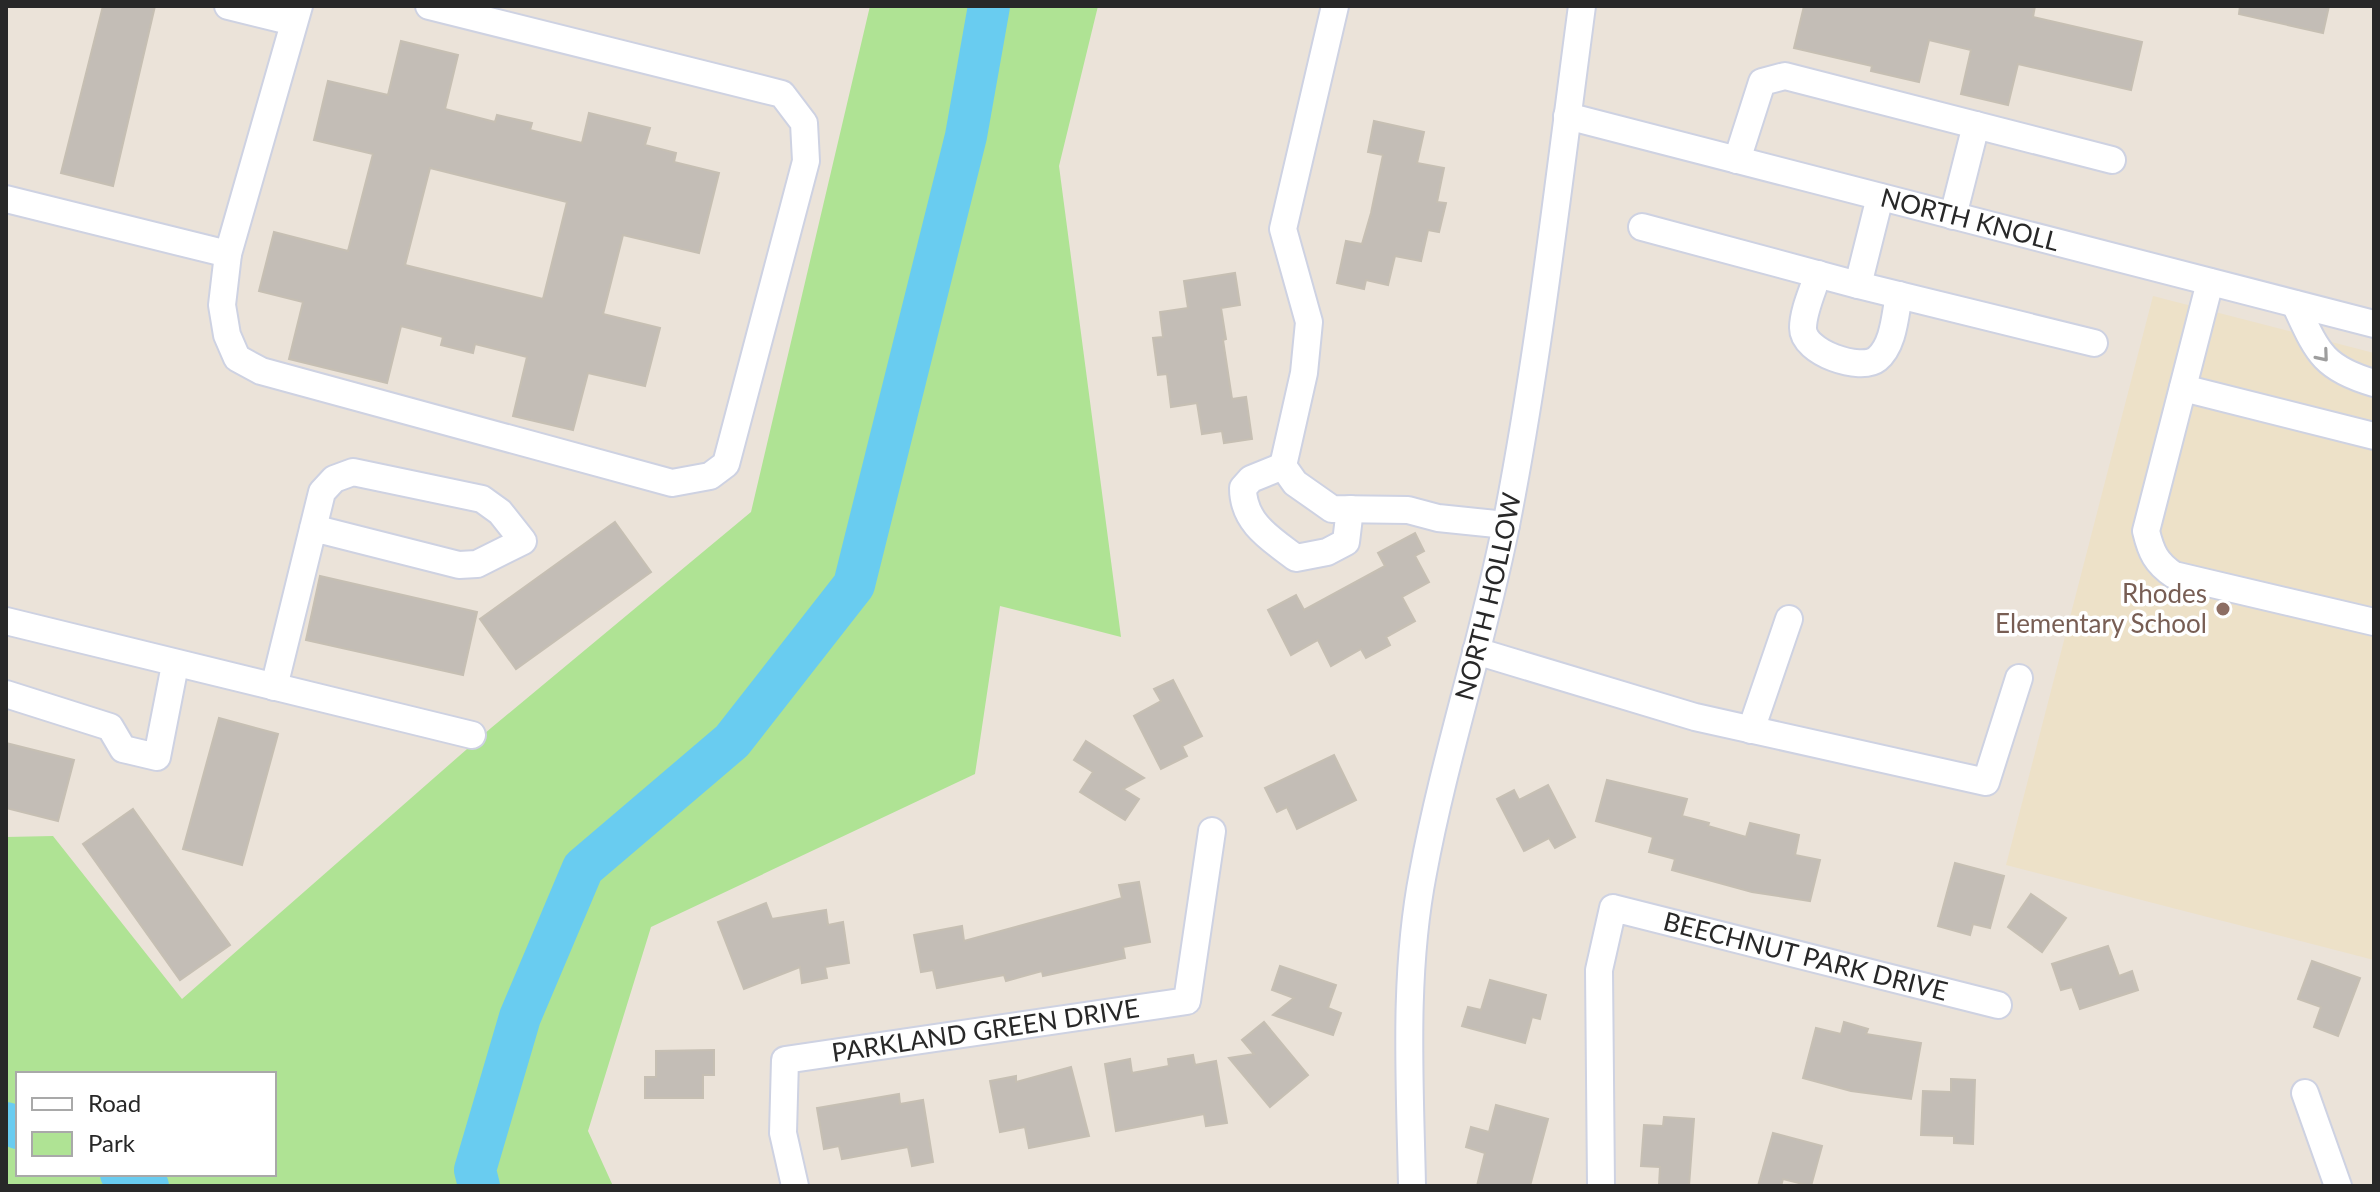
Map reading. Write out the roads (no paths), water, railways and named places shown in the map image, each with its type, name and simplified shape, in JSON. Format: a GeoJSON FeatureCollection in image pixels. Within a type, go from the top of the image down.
{"type":"FeatureCollection","features":[{"type":"Feature","properties":{"kind":"street"},"geometry":{"type":"LineString","coordinates":[[228,6],[296,14],[228,254],[222,305],[227,335],[237,358],[261,371],[672,483],[710,476],[726,464],[806,161],[804,123],[782,94],[429,6]]}},
{"type":"Feature","properties":{"kind":"street"},"geometry":{"type":"LineString","coordinates":[[1335,6],[1283,229],[1309,322],[1304,373],[1283,466],[1295,483],[1332,509],[1408,510],[1438,518],[1506,525]]}},
{"type":"Feature","properties":{"kind":"street","name":"NORTH HOLLOW"},"geometry":{"type":"LineString","coordinates":[[1412,1186],[1409,1029],[1415,925],[1435,815],[1506,525],[1544,312],[1582,6]]}},
{"type":"Feature","properties":{"kind":"street"},"geometry":{"type":"LineString","coordinates":[[1737,160],[1762,82],[1785,76],[2112,160]]}},
{"type":"Feature","properties":{"kind":"street","name":"NORTH KNOLL"},"geometry":{"type":"LineString","coordinates":[[1567,116],[2374,324]]}},
{"type":"Feature","properties":{"kind":"street"},"geometry":{"type":"LineString","coordinates":[[1953,216],[1976,125]]}},
{"type":"Feature","properties":{"kind":"street"},"geometry":{"type":"LineString","coordinates":[[1858,285],[1880,197]]}},
{"type":"Feature","properties":{"kind":"street"},"geometry":{"type":"LineString","coordinates":[[6,199],[228,254]]}},
{"type":"Feature","properties":{"kind":"street"},"geometry":{"type":"LineString","coordinates":[[1642,227],[1858,285],[2094,343]]}},
{"type":"Feature","properties":{"kind":"street"},"geometry":{"type":"LineString","coordinates":[[1818,274],[1803,326],[1805,339],[1816,351],[1862,364],[1875,361],[1884,352],[1891,337],[1899,295]]}},
{"type":"Feature","properties":{"kind":"street"},"geometry":{"type":"LineString","coordinates":[[2210,282],[2146,531],[2151,552],[2161,566],[2174,575],[2374,622]]}},
{"type":"Feature","properties":{"kind":"street"},"geometry":{"type":"LineString","coordinates":[[2295,304],[2316,349],[2327,363],[2344,374],[2374,383]]}},
{"type":"Feature","properties":{"kind":"street"},"geometry":{"type":"LineString","coordinates":[[2183,388],[2374,436]]}},
{"type":"Feature","properties":{"kind":"street"},"geometry":{"type":"LineString","coordinates":[[1283,466],[1251,479],[1243,488],[1243,502],[1260,532],[1296,558],[1327,552],[1346,542],[1350,509]]}},
{"type":"Feature","properties":{"kind":"street"},"geometry":{"type":"LineString","coordinates":[[274,687],[313,528],[322,492],[334,479],[353,472],[482,499],[500,512],[523,541],[477,564],[459,565],[313,528]]}},
{"type":"Feature","properties":{"kind":"street"},"geometry":{"type":"LineString","coordinates":[[1751,730],[1789,619]]}},
{"type":"Feature","properties":{"kind":"street"},"geometry":{"type":"LineString","coordinates":[[6,621],[175,665],[472,735]]}},
{"type":"Feature","properties":{"kind":"street"},"geometry":{"type":"LineString","coordinates":[[1476,651],[1695,717],[1986,782],[2019,678]]}},
{"type":"Feature","properties":{"kind":"street"},"geometry":{"type":"LineString","coordinates":[[6,694],[110,727],[123,749],[157,757],[175,665]]}},
{"type":"Feature","properties":{"kind":"street","name":"PARKLAND GREEN DRIVE"},"geometry":{"type":"LineString","coordinates":[[795,1186],[783,1133],[785,1060],[1187,1001],[1212,831]]}},
{"type":"Feature","properties":{"kind":"street","name":"BEECHNUT PARK DRIVE"},"geometry":{"type":"LineString","coordinates":[[1601,1186],[1599,970],[1613,908],[1998,1005]]}},
{"type":"Feature","properties":{"kind":"street"},"geometry":{"type":"LineString","coordinates":[[2305,1093],[2338,1186]]}},
{"type":"Feature","properties":{"kind":"waterway"},"geometry":{"type":"LineString","coordinates":[[479,1186],[475,1170],[520,1017],[583,868],[732,741],[854,585],[966,136],[989,6]]}},
{"type":"Feature","properties":{"kind":"waterway"},"geometry":{"type":"LineString","coordinates":[[6,1123],[16,1127]]}},
{"type":"Feature","properties":{"kind":"waterway"},"geometry":{"type":"LineString","coordinates":[[126,1176],[148,1186]]}},
{"type":"Feature","properties":{"kind":"place","name":"Rhodes Elementary School"},"geometry":{"type":"Point","coordinates":[2223,609]}}]}
